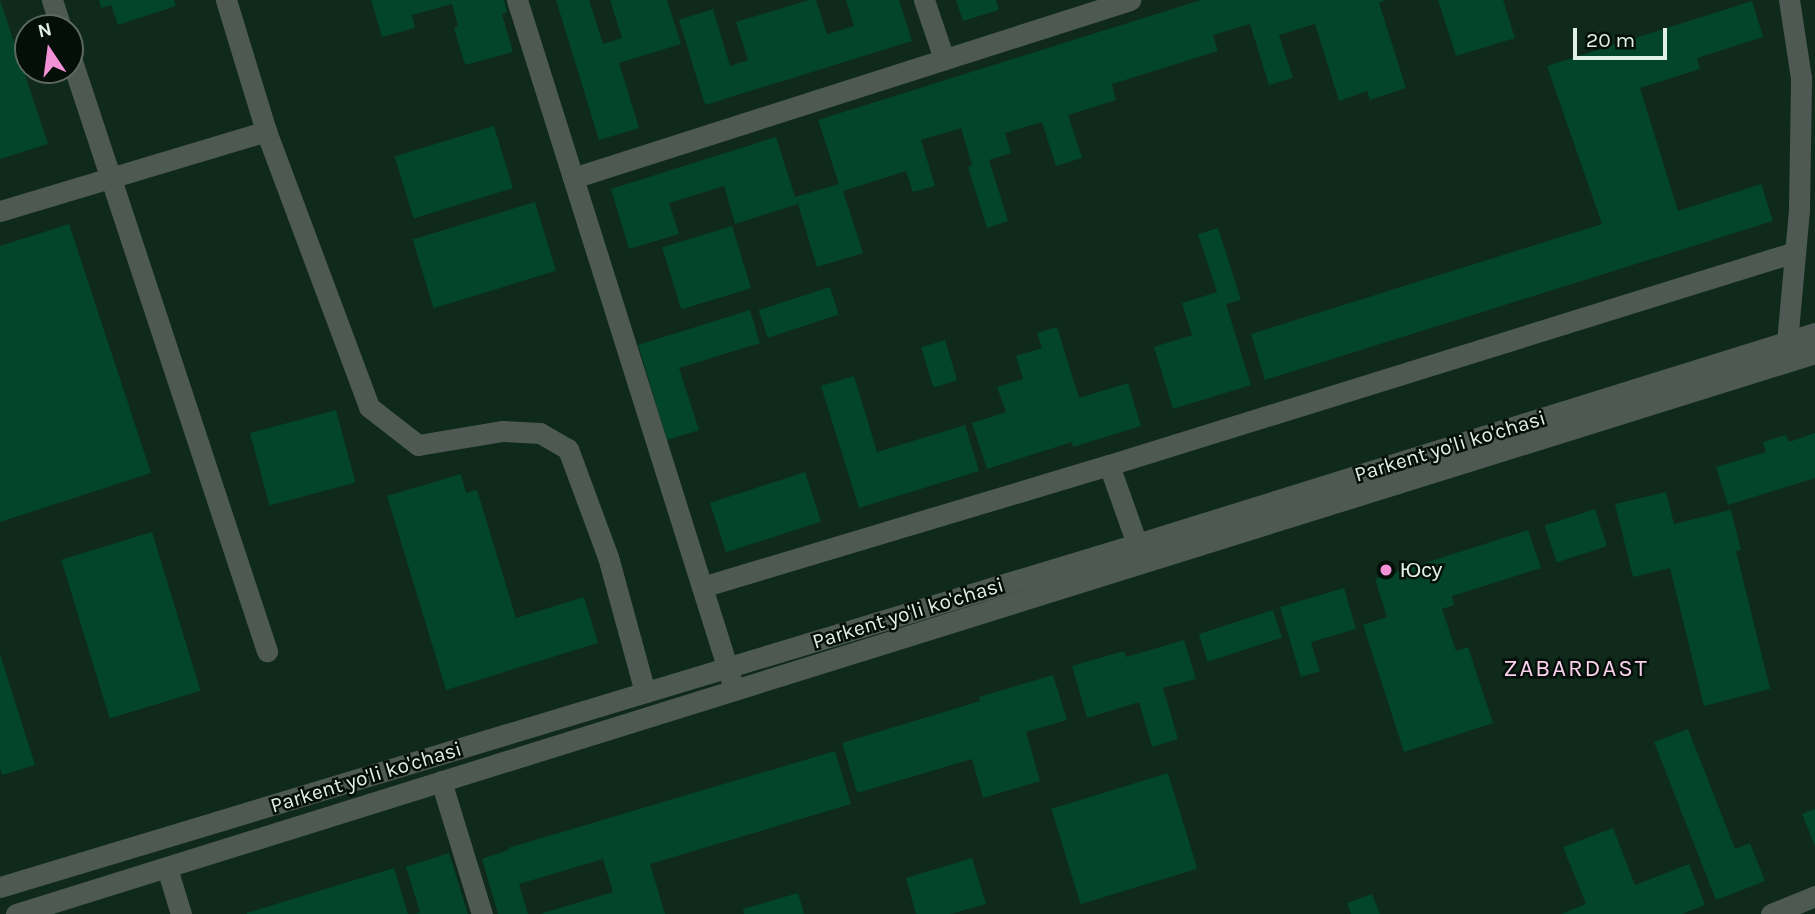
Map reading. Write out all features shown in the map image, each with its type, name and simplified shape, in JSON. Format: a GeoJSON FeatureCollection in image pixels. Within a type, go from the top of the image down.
{"type":"FeatureCollection","features":[{"type":"Feature","properties":{"kind":"street"},"geometry":{"type":"LineString","coordinates":[[226,0],[265,131],[369,407],[418,445],[503,431],[540,433],[568,449],[608,557],[645,692]]}},
{"type":"Feature","properties":{"kind":"street"},"geometry":{"type":"LineString","coordinates":[[517,0],[734,691]]}},
{"type":"Feature","properties":{"kind":"street"},"geometry":{"type":"LineString","coordinates":[[925,0],[944,59]]}},
{"type":"Feature","properties":{"kind":"street"},"geometry":{"type":"LineString","coordinates":[[573,178],[1130,0]]}},
{"type":"Feature","properties":{"kind":"street"},"geometry":{"type":"LineString","coordinates":[[1786,352],[1795,252],[1801,78],[1789,0]]}},
{"type":"Feature","properties":{"kind":"street"},"geometry":{"type":"LineString","coordinates":[[80,84],[267,651]]}},
{"type":"Feature","properties":{"kind":"street"},"geometry":{"type":"LineString","coordinates":[[0,211],[265,131]]}},
{"type":"Feature","properties":{"kind":"street"},"geometry":{"type":"LineString","coordinates":[[702,587],[1109,466],[1795,252]]}},
{"type":"Feature","properties":{"kind":"street","name":"Parkent yo'li ko'chasi"},"geometry":{"type":"LineString","coordinates":[[16,914],[734,691],[1786,352],[1815,332]]}},
{"type":"Feature","properties":{"kind":"street","name":"Parkent yo'li ko'chasi"},"geometry":{"type":"LineString","coordinates":[[0,887],[1137,544],[1786,352],[1815,353]]}},
{"type":"Feature","properties":{"kind":"street"},"geometry":{"type":"LineString","coordinates":[[1109,466],[1137,544]]}},
{"type":"Feature","properties":{"kind":"street"},"geometry":{"type":"LineString","coordinates":[[441,781],[482,914]]}},
{"type":"Feature","properties":{"kind":"street"},"geometry":{"type":"LineString","coordinates":[[167,867],[181,914]]}},
{"type":"Feature","properties":{"kind":"street"},"geometry":{"type":"LineString","coordinates":[[1771,914],[1815,896]]}},
{"type":"Feature","properties":{"kind":"building"},"geometry":{"type":"Polygon","coordinates":[[[0,0],[14,42],[14,84],[28,84],[48,144],[0,159],[0,0]]]}},
{"type":"Feature","properties":{"kind":"building"},"geometry":{"type":"Polygon","coordinates":[[[99,0],[174,0],[176,6],[118,25],[111,5],[101,8],[99,0]]]}},
{"type":"Feature","properties":{"kind":"building"},"geometry":{"type":"Polygon","coordinates":[[[371,0],[504,0],[507,12],[502,14],[513,52],[465,65],[454,28],[458,26],[452,4],[412,15],[415,28],[382,37],[371,0]]]}},
{"type":"Feature","properties":{"kind":"building"},"geometry":{"type":"Polygon","coordinates":[[[556,0],[589,0],[603,44],[622,38],[610,0],[667,0],[681,44],[619,63],[639,128],[599,140],[556,0]]]}},
{"type":"Feature","properties":{"kind":"building"},"geometry":{"type":"Polygon","coordinates":[[[816,0],[827,34],[854,26],[846,0],[899,0],[912,41],[705,105],[679,20],[713,9],[730,66],[748,60],[736,22],[816,0]]]}},
{"type":"Feature","properties":{"kind":"building"},"geometry":{"type":"Polygon","coordinates":[[[956,0],[996,0],[999,10],[963,21],[956,0]]]}},
{"type":"Feature","properties":{"kind":"building"},"geometry":{"type":"Polygon","coordinates":[[[1201,0],[1386,0],[1379,3],[1406,88],[1370,100],[1367,91],[1339,101],[1315,24],[1279,35],[1293,78],[1269,85],[1250,24],[1213,35],[1218,51],[1112,84],[1116,100],[1068,115],[1082,158],[1056,166],[1042,122],[1005,133],[1011,153],[989,160],[1008,221],[987,228],[968,167],[972,165],[961,128],[921,140],[935,186],[913,192],[906,171],[843,191],[863,253],[817,267],[798,204],[735,224],[724,186],[669,203],[679,234],[629,249],[611,189],[776,137],[795,197],[839,184],[818,120],[1201,0]]]}},
{"type":"Feature","properties":{"kind":"building"},"geometry":{"type":"Polygon","coordinates":[[[1438,0],[1503,0],[1515,38],[1456,56],[1438,0]]]}},
{"type":"Feature","properties":{"kind":"building"},"geometry":{"type":"Polygon","coordinates":[[[1752,1],[1763,37],[1697,58],[1700,69],[1640,88],[1678,211],[1761,184],[1773,221],[1265,380],[1251,334],[1602,224],[1547,66],[1752,1]]]}},
{"type":"Feature","properties":{"kind":"building"},"geometry":{"type":"Polygon","coordinates":[[[494,126],[513,188],[414,219],[395,156],[494,126]]]}},
{"type":"Feature","properties":{"kind":"building"},"geometry":{"type":"Polygon","coordinates":[[[535,202],[556,271],[434,308],[413,239],[535,202]]]}},
{"type":"Feature","properties":{"kind":"building"},"geometry":{"type":"Polygon","coordinates":[[[69,224],[151,473],[0,522],[0,246],[69,224]]]}},
{"type":"Feature","properties":{"kind":"building"},"geometry":{"type":"Polygon","coordinates":[[[732,226],[751,288],[681,310],[662,247],[732,226]]]}},
{"type":"Feature","properties":{"kind":"building"},"geometry":{"type":"Polygon","coordinates":[[[1218,228],[1241,300],[1226,304],[1251,385],[1173,409],[1154,347],[1192,335],[1182,303],[1217,292],[1198,234],[1218,228]]]}},
{"type":"Feature","properties":{"kind":"building"},"geometry":{"type":"Polygon","coordinates":[[[830,287],[839,315],[768,338],[759,310],[830,287]]]}},
{"type":"Feature","properties":{"kind":"building"},"geometry":{"type":"Polygon","coordinates":[[[750,310],[760,343],[679,368],[699,430],[667,440],[638,345],[750,310]]]}},
{"type":"Feature","properties":{"kind":"building"},"geometry":{"type":"Polygon","coordinates":[[[1057,327],[1079,398],[1128,383],[1141,426],[1073,447],[1072,442],[987,469],[972,423],[1006,412],[997,387],[1023,379],[1016,356],[1042,348],[1037,333],[1057,327]]]}},
{"type":"Feature","properties":{"kind":"building"},"geometry":{"type":"Polygon","coordinates":[[[945,340],[957,380],[933,387],[921,347],[945,340]]]}},
{"type":"Feature","properties":{"kind":"building"},"geometry":{"type":"Polygon","coordinates":[[[854,376],[877,452],[965,425],[979,471],[859,508],[821,386],[854,376]]]}},
{"type":"Feature","properties":{"kind":"building"},"geometry":{"type":"Polygon","coordinates":[[[336,410],[355,482],[269,505],[250,433],[336,410]]]}},
{"type":"Feature","properties":{"kind":"building"},"geometry":{"type":"Polygon","coordinates":[[[1815,433],[1815,478],[1728,505],[1716,467],[1766,452],[1763,442],[1786,435],[1789,442],[1815,433]]]}},
{"type":"Feature","properties":{"kind":"building"},"geometry":{"type":"Polygon","coordinates":[[[805,472],[821,521],[726,552],[710,503],[805,472]]]}},
{"type":"Feature","properties":{"kind":"building"},"geometry":{"type":"Polygon","coordinates":[[[461,474],[466,493],[477,490],[516,618],[584,597],[598,643],[446,690],[387,496],[461,474]]]}},
{"type":"Feature","properties":{"kind":"building"},"geometry":{"type":"Polygon","coordinates":[[[1666,492],[1674,524],[1731,510],[1741,550],[1736,551],[1770,689],[1704,706],[1670,568],[1633,577],[1615,504],[1666,492]]]}},
{"type":"Feature","properties":{"kind":"building"},"geometry":{"type":"Polygon","coordinates":[[[1595,509],[1607,546],[1557,562],[1545,525],[1595,509]]]}},
{"type":"Feature","properties":{"kind":"building"},"geometry":{"type":"Polygon","coordinates":[[[1528,530],[1541,568],[1452,596],[1454,605],[1442,609],[1456,651],[1468,647],[1493,723],[1404,752],[1363,625],[1387,617],[1375,579],[1528,530]]]}},
{"type":"Feature","properties":{"kind":"building"},"geometry":{"type":"Polygon","coordinates":[[[152,532],[201,691],[110,719],[61,560],[152,532]]]}},
{"type":"Feature","properties":{"kind":"building"},"geometry":{"type":"Polygon","coordinates":[[[1344,588],[1356,629],[1311,642],[1320,671],[1301,677],[1280,607],[1344,588]]]}},
{"type":"Feature","properties":{"kind":"building"},"geometry":{"type":"Polygon","coordinates":[[[1273,610],[1282,638],[1208,662],[1199,634],[1273,610]]]}},
{"type":"Feature","properties":{"kind":"building"},"geometry":{"type":"Polygon","coordinates":[[[1184,640],[1196,679],[1163,688],[1178,739],[1152,747],[1139,702],[1087,718],[1072,666],[1124,651],[1126,657],[1184,640]]]}},
{"type":"Feature","properties":{"kind":"building"},"geometry":{"type":"Polygon","coordinates":[[[0,654],[35,765],[2,775],[0,769],[0,654]]]}},
{"type":"Feature","properties":{"kind":"building"},"geometry":{"type":"Polygon","coordinates":[[[1053,675],[1067,720],[1026,732],[1040,781],[983,798],[972,759],[857,793],[842,743],[980,701],[979,697],[1053,675]]]}},
{"type":"Feature","properties":{"kind":"building"},"geometry":{"type":"Polygon","coordinates":[[[1688,729],[1735,849],[1750,843],[1765,881],[1716,900],[1654,742],[1688,729]]]}},
{"type":"Feature","properties":{"kind":"building"},"geometry":{"type":"Polygon","coordinates":[[[835,751],[851,804],[650,864],[665,914],[540,914],[613,892],[603,859],[519,884],[528,914],[498,914],[482,859],[509,850],[508,848],[835,751]]]}},
{"type":"Feature","properties":{"kind":"building"},"geometry":{"type":"Polygon","coordinates":[[[1168,773],[1197,869],[1081,904],[1051,809],[1168,773]]]}},
{"type":"Feature","properties":{"kind":"building"},"geometry":{"type":"Polygon","coordinates":[[[1815,809],[1815,846],[1802,814],[1815,809]]]}},
{"type":"Feature","properties":{"kind":"building"},"geometry":{"type":"Polygon","coordinates":[[[1613,828],[1635,885],[1689,864],[1705,905],[1682,914],[1561,914],[1586,904],[1563,847],[1613,828]]]}},
{"type":"Feature","properties":{"kind":"building"},"geometry":{"type":"Polygon","coordinates":[[[449,853],[468,914],[415,914],[420,912],[406,867],[449,853]]]}},
{"type":"Feature","properties":{"kind":"building"},"geometry":{"type":"Polygon","coordinates":[[[972,858],[986,904],[950,914],[916,914],[906,878],[972,858]]]}},
{"type":"Feature","properties":{"kind":"building"},"geometry":{"type":"Polygon","coordinates":[[[394,868],[408,914],[247,914],[247,913],[394,868]]]}},
{"type":"Feature","properties":{"kind":"building"},"geometry":{"type":"Polygon","coordinates":[[[798,893],[804,914],[744,914],[743,909],[798,893]]]}},
{"type":"Feature","properties":{"kind":"building"},"geometry":{"type":"Polygon","coordinates":[[[1372,894],[1380,914],[1351,914],[1347,903],[1372,894]]]}},
{"type":"Feature","properties":{"kind":"place","name":"Юсу"},"geometry":{"type":"Point","coordinates":[1386,570]}},
{"type":"Feature","properties":{"kind":"district","name":"ZABARDAST"},"geometry":{"type":"Point","coordinates":[1576,669]}}]}
